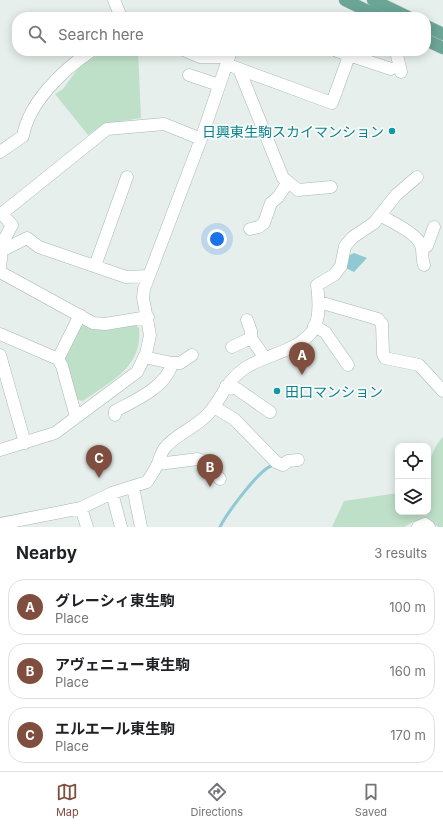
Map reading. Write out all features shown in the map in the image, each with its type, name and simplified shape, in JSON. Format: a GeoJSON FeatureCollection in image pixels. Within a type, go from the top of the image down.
{"type":"FeatureCollection","features":[{"type":"Feature","properties":{"kind":"main road"},"geometry":{"type":"LineString","coordinates":[[346,0],[370,12]]}},
{"type":"Feature","properties":{"kind":"main road"},"geometry":{"type":"LineString","coordinates":[[373,0],[398,12]]}},
{"type":"Feature","properties":{"kind":"main road"},"geometry":{"type":"LineString","coordinates":[[431,28],[443,34]]}},
{"type":"Feature","properties":{"kind":"main road"},"geometry":{"type":"LineString","coordinates":[[431,42],[443,48]]}},
{"type":"Feature","properties":{"kind":"street"},"geometry":{"type":"LineString","coordinates":[[114,0],[119,12]]}},
{"type":"Feature","properties":{"kind":"street"},"geometry":{"type":"LineString","coordinates":[[0,152],[23,136],[28,116],[41,97],[75,62],[84,56]]}},
{"type":"Feature","properties":{"kind":"street"},"geometry":{"type":"LineString","coordinates":[[198,56],[229,58],[239,69],[283,178],[298,190],[331,187]]}},
{"type":"Feature","properties":{"kind":"street"},"geometry":{"type":"LineString","coordinates":[[239,69],[332,103],[349,56],[396,71],[396,56]]}},
{"type":"Feature","properties":{"kind":"street"},"geometry":{"type":"LineString","coordinates":[[0,450],[55,433],[136,372],[144,356],[150,335],[148,317],[143,298],[149,276],[201,139],[229,58]]}},
{"type":"Feature","properties":{"kind":"street"},"geometry":{"type":"LineString","coordinates":[[189,75],[219,86]]}},
{"type":"Feature","properties":{"kind":"street"},"geometry":{"type":"LineString","coordinates":[[0,267],[3,242],[12,225],[1,215],[107,129],[164,124],[201,139]]}},
{"type":"Feature","properties":{"kind":"street"},"geometry":{"type":"LineString","coordinates":[[95,266],[127,177]]}},
{"type":"Feature","properties":{"kind":"street"},"geometry":{"type":"LineString","coordinates":[[0,524],[81,508],[112,493],[147,482],[158,464],[163,450],[174,439],[206,417],[214,407],[226,386],[244,368],[298,345],[312,332],[319,302],[317,285],[334,275],[341,266],[346,246],[353,237],[380,216],[396,194],[417,177]]}},
{"type":"Feature","properties":{"kind":"street"},"geometry":{"type":"LineString","coordinates":[[250,229],[259,227],[264,223],[271,204],[278,197],[288,182]]}},
{"type":"Feature","properties":{"kind":"street"},"geometry":{"type":"LineString","coordinates":[[380,216],[410,234],[420,242],[422,248],[421,257],[424,265]]}},
{"type":"Feature","properties":{"kind":"street"},"geometry":{"type":"LineString","coordinates":[[422,248],[427,246],[434,227]]}},
{"type":"Feature","properties":{"kind":"street"},"geometry":{"type":"LineString","coordinates":[[1,251],[27,238],[39,247],[126,277],[149,276]]}},
{"type":"Feature","properties":{"kind":"street"},"geometry":{"type":"LineString","coordinates":[[0,272],[93,323],[105,324],[148,317]]}},
{"type":"Feature","properties":{"kind":"street"},"geometry":{"type":"LineString","coordinates":[[319,302],[378,318],[382,324],[382,354],[385,358],[419,365],[443,391]]}},
{"type":"Feature","properties":{"kind":"street"},"geometry":{"type":"LineString","coordinates":[[58,359],[80,316]]}},
{"type":"Feature","properties":{"kind":"street"},"geometry":{"type":"LineString","coordinates":[[247,320],[251,331],[251,338],[265,358]]}},
{"type":"Feature","properties":{"kind":"street"},"geometry":{"type":"LineString","coordinates":[[314,326],[325,332],[348,365]]}},
{"type":"Feature","properties":{"kind":"street"},"geometry":{"type":"LineString","coordinates":[[0,334],[58,359],[62,366],[76,418]]}},
{"type":"Feature","properties":{"kind":"street"},"geometry":{"type":"LineString","coordinates":[[232,347],[251,338]]}},
{"type":"Feature","properties":{"kind":"street"},"geometry":{"type":"LineString","coordinates":[[0,355],[25,443]]}},
{"type":"Feature","properties":{"kind":"street"},"geometry":{"type":"LineString","coordinates":[[144,356],[172,363],[180,363],[192,355]]}},
{"type":"Feature","properties":{"kind":"street"},"geometry":{"type":"LineString","coordinates":[[115,415],[115,411],[139,399],[157,387],[171,368],[172,363]]}},
{"type":"Feature","properties":{"kind":"street"},"geometry":{"type":"LineString","coordinates":[[124,381],[139,399]]}},
{"type":"Feature","properties":{"kind":"street"},"geometry":{"type":"LineString","coordinates":[[226,386],[237,389],[270,412]]}},
{"type":"Feature","properties":{"kind":"street"},"geometry":{"type":"LineString","coordinates":[[214,407],[234,419],[276,462],[283,465],[288,461],[298,460]]}},
{"type":"Feature","properties":{"kind":"street"},"geometry":{"type":"LineString","coordinates":[[158,464],[198,458],[206,462],[220,479]]}},
{"type":"Feature","properties":{"kind":"street"},"geometry":{"type":"LineString","coordinates":[[133,487],[141,527]]}},
{"type":"Feature","properties":{"kind":"street"},"geometry":{"type":"LineString","coordinates":[[112,493],[121,527]]}},
{"type":"Feature","properties":{"kind":"street"},"geometry":{"type":"LineString","coordinates":[[81,508],[88,527]]}},
{"type":"Feature","properties":{"kind":"street"},"geometry":{"type":"LineString","coordinates":[[46,515],[50,527]]}},
{"type":"Feature","properties":{"kind":"street"},"geometry":{"type":"LineString","coordinates":[[418,527],[425,524],[429,527]]}},
{"type":"Feature","properties":{"kind":"green space"},"geometry":{"type":"Polygon","coordinates":[[[96,56],[138,56],[141,118],[104,124],[88,135],[55,94],[63,89],[79,67],[96,56]]]}},
{"type":"Feature","properties":{"kind":"green space"},"geometry":{"type":"Polygon","coordinates":[[[80,320],[132,323],[139,328],[139,342],[136,353],[130,363],[123,372],[83,401],[76,399],[64,358],[80,320]]]}},
{"type":"Feature","properties":{"kind":"green space"},"geometry":{"type":"Polygon","coordinates":[[[443,437],[443,527],[438,527],[428,519],[413,522],[404,527],[332,527],[344,501],[395,493],[395,515],[431,515],[431,459],[437,445],[443,437]]]}},
{"type":"Feature","properties":{"kind":"water"},"geometry":{"type":"Polygon","coordinates":[[[354,253],[367,258],[354,272],[344,267],[348,256],[354,253]]]}},
{"type":"Feature","properties":{"kind":"waterway"},"geometry":{"type":"LineString","coordinates":[[220,527],[229,512],[251,484],[265,469],[271,466]]}},
{"type":"Feature","properties":{"kind":"place","name":"日興東生駒スカイマンション"},"geometry":{"type":"Point","coordinates":[392,131]}},
{"type":"Feature","properties":{"kind":"place","name":"グレーシィ東生駒"},"geometry":{"type":"Point","coordinates":[302,375]}},
{"type":"Feature","properties":{"kind":"place","name":"田口マンション"},"geometry":{"type":"Point","coordinates":[277,391]}},
{"type":"Feature","properties":{"kind":"place","name":"エルエール東生駒"},"geometry":{"type":"Point","coordinates":[99,478]}},
{"type":"Feature","properties":{"kind":"place","name":"アヴェニュー東生駒"},"geometry":{"type":"Point","coordinates":[210,487]}}]}
